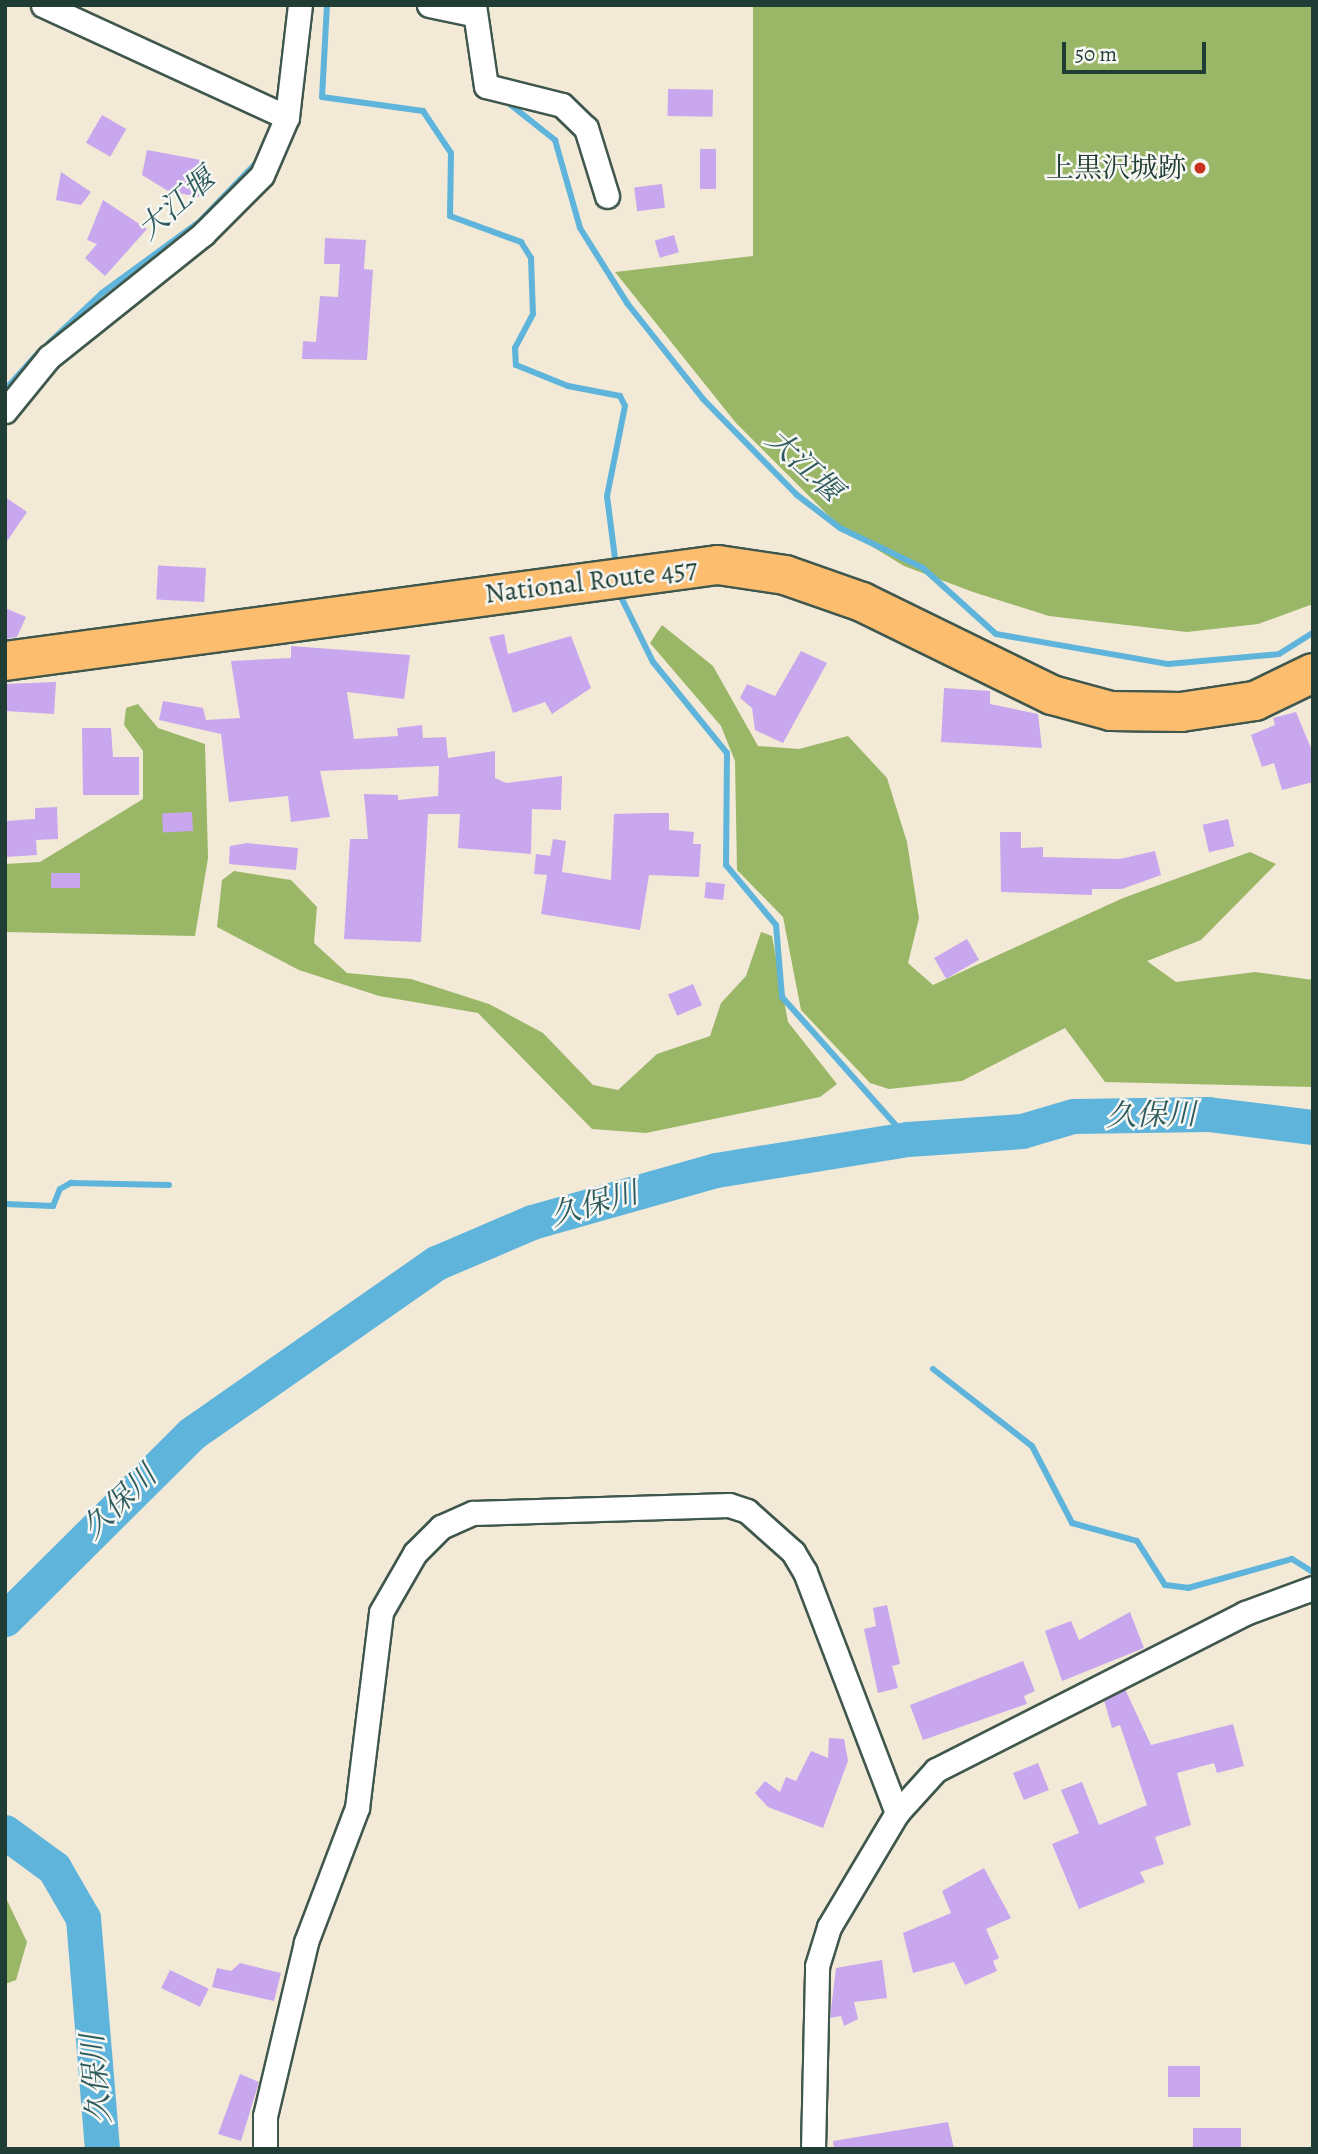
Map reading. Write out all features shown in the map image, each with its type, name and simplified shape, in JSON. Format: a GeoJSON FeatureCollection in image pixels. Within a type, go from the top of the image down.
{"type":"FeatureCollection","features":[{"type":"Feature","properties":{"kind":"highway","name":"National Route 457"},"geometry":{"type":"LineString","coordinates":[[5,661],[718,565],[785,575],[862,602],[1052,695],[1111,711],[1181,712],[1255,701],[1313,673]]}},
{"type":"Feature","properties":{"kind":"street"},"geometry":{"type":"LineString","coordinates":[[43,5],[287,117]]}},
{"type":"Feature","properties":{"kind":"street"},"geometry":{"type":"LineString","coordinates":[[5,411],[49,358],[239,203],[262,175],[287,117],[300,5]]}},
{"type":"Feature","properties":{"kind":"street"},"geometry":{"type":"LineString","coordinates":[[429,5],[473,9],[486,86],[562,105],[586,128],[607,196]]}},
{"type":"Feature","properties":{"kind":"street"},"geometry":{"type":"LineString","coordinates":[[265,2149],[265,2116],[302,1955],[357,1808],[381,1612],[415,1553],[441,1527],[473,1513],[729,1505],[747,1511],[793,1552],[806,1572],[897,1812]]}},
{"type":"Feature","properties":{"kind":"street"},"geometry":{"type":"LineString","coordinates":[[813,2149],[817,1966],[829,1927],[897,1812],[936,1770],[1245,1613],[1313,1588]]}},
{"type":"Feature","properties":{"kind":"green space"},"geometry":{"type":"Polygon","coordinates":[[[753,5],[1313,5],[1313,604],[1258,624],[1187,632],[1049,616],[904,566],[840,527],[736,423],[615,272],[753,256],[753,5]]]}},
{"type":"Feature","properties":{"kind":"green space"},"geometry":{"type":"Polygon","coordinates":[[[662,625],[713,666],[758,746],[799,749],[848,736],[887,778],[907,842],[919,918],[908,963],[933,985],[1123,898],[1250,852],[1276,864],[1201,940],[1147,961],[1176,982],[1255,972],[1313,980],[1313,1087],[1105,1082],[1065,1028],[962,1081],[889,1089],[870,1083],[801,1010],[783,917],[737,870],[735,761],[721,726],[650,643],[662,625]]]}},
{"type":"Feature","properties":{"kind":"green space"},"geometry":{"type":"Polygon","coordinates":[[[138,704],[158,728],[205,744],[208,858],[195,936],[5,932],[5,864],[40,862],[143,799],[143,751],[124,725],[126,708],[138,704]]]}},
{"type":"Feature","properties":{"kind":"green space"},"geometry":{"type":"Polygon","coordinates":[[[234,871],[291,880],[317,907],[314,943],[347,973],[411,979],[489,1004],[543,1033],[593,1085],[618,1090],[657,1054],[710,1036],[721,1003],[746,976],[761,932],[772,936],[788,1022],[837,1084],[820,1097],[646,1133],[592,1129],[478,1013],[379,996],[299,970],[217,927],[222,880],[234,871]]]}},
{"type":"Feature","properties":{"kind":"green space"},"geometry":{"type":"Polygon","coordinates":[[[5,1896],[27,1942],[16,1980],[5,1984],[5,1896]]]}},
{"type":"Feature","properties":{"kind":"building"},"geometry":{"type":"Polygon","coordinates":[[[668,89],[713,90],[713,117],[668,116],[668,89]]]}},
{"type":"Feature","properties":{"kind":"building"},"geometry":{"type":"Polygon","coordinates":[[[102,115],[126,129],[110,157],[86,143],[102,115]]]}},
{"type":"Feature","properties":{"kind":"building"},"geometry":{"type":"Polygon","coordinates":[[[700,149],[716,149],[716,189],[700,189],[700,149]]]}},
{"type":"Feature","properties":{"kind":"building"},"geometry":{"type":"Polygon","coordinates":[[[147,150],[206,161],[199,197],[168,191],[142,175],[147,150]]]}},
{"type":"Feature","properties":{"kind":"building"},"geometry":{"type":"Polygon","coordinates":[[[61,172],[91,192],[81,205],[56,200],[61,172]]]}},
{"type":"Feature","properties":{"kind":"building"},"geometry":{"type":"Polygon","coordinates":[[[662,184],[665,208],[637,211],[634,187],[662,184]]]}},
{"type":"Feature","properties":{"kind":"building"},"geometry":{"type":"Polygon","coordinates":[[[103,200],[147,229],[105,276],[85,258],[97,244],[87,240],[103,200]]]}},
{"type":"Feature","properties":{"kind":"building"},"geometry":{"type":"Polygon","coordinates":[[[674,235],[679,252],[660,258],[655,241],[674,235]]]}},
{"type":"Feature","properties":{"kind":"building"},"geometry":{"type":"Polygon","coordinates":[[[325,238],[366,240],[364,269],[373,270],[367,360],[302,359],[303,341],[316,342],[320,296],[338,297],[340,264],[324,264],[325,238]]]}},
{"type":"Feature","properties":{"kind":"building"},"geometry":{"type":"Polygon","coordinates":[[[5,497],[27,512],[5,544],[5,497]]]}},
{"type":"Feature","properties":{"kind":"building"},"geometry":{"type":"Polygon","coordinates":[[[158,565],[206,568],[204,602],[156,599],[158,565]]]}},
{"type":"Feature","properties":{"kind":"building"},"geometry":{"type":"Polygon","coordinates":[[[5,608],[26,617],[17,637],[5,639],[5,608]]]}},
{"type":"Feature","properties":{"kind":"building"},"geometry":{"type":"Polygon","coordinates":[[[504,634],[508,654],[571,636],[591,688],[552,714],[545,702],[513,713],[489,637],[504,634]]]}},
{"type":"Feature","properties":{"kind":"building"},"geometry":{"type":"Polygon","coordinates":[[[291,646],[410,655],[404,699],[347,692],[354,739],[398,736],[397,728],[422,725],[423,738],[446,737],[448,758],[495,751],[495,778],[506,783],[562,776],[561,810],[532,809],[531,854],[458,848],[460,814],[428,814],[421,942],[344,939],[350,839],[368,839],[364,794],[398,795],[398,800],[438,796],[439,766],[320,771],[330,817],[291,822],[288,796],[229,802],[221,734],[159,720],[163,701],[203,708],[206,720],[240,718],[231,661],[291,658],[291,646]]]}},
{"type":"Feature","properties":{"kind":"building"},"geometry":{"type":"Polygon","coordinates":[[[801,651],[827,663],[783,743],[755,730],[752,708],[740,698],[747,684],[775,696],[801,651]]]}},
{"type":"Feature","properties":{"kind":"building"},"geometry":{"type":"Polygon","coordinates":[[[56,682],[54,714],[5,711],[5,684],[56,682]]]}},
{"type":"Feature","properties":{"kind":"building"},"geometry":{"type":"Polygon","coordinates":[[[944,688],[990,691],[990,704],[1038,714],[1042,748],[941,742],[944,688]]]}},
{"type":"Feature","properties":{"kind":"building"},"geometry":{"type":"Polygon","coordinates":[[[1296,712],[1313,753],[1313,782],[1282,790],[1274,763],[1262,767],[1251,735],[1275,725],[1273,718],[1296,712]]]}},
{"type":"Feature","properties":{"kind":"building"},"geometry":{"type":"Polygon","coordinates":[[[82,728],[111,728],[113,757],[139,757],[139,795],[83,795],[82,728]]]}},
{"type":"Feature","properties":{"kind":"building"},"geometry":{"type":"Polygon","coordinates":[[[57,807],[58,839],[36,840],[37,855],[5,857],[5,821],[35,819],[35,808],[57,807]]]}},
{"type":"Feature","properties":{"kind":"building"},"geometry":{"type":"Polygon","coordinates":[[[192,812],[193,831],[163,833],[162,814],[192,812]]]}},
{"type":"Feature","properties":{"kind":"building"},"geometry":{"type":"Polygon","coordinates":[[[669,813],[669,830],[694,832],[693,844],[701,844],[699,877],[649,875],[640,930],[541,914],[547,875],[534,874],[536,854],[550,856],[553,839],[566,841],[562,872],[611,880],[614,814],[669,813]]]}},
{"type":"Feature","properties":{"kind":"building"},"geometry":{"type":"Polygon","coordinates":[[[1228,819],[1234,846],[1209,852],[1203,825],[1228,819]]]}},
{"type":"Feature","properties":{"kind":"building"},"geometry":{"type":"Polygon","coordinates":[[[1000,832],[1021,832],[1021,848],[1043,847],[1043,857],[1120,859],[1155,851],[1161,875],[1122,889],[1092,889],[1092,895],[1001,892],[1000,832]]]}},
{"type":"Feature","properties":{"kind":"building"},"geometry":{"type":"Polygon","coordinates":[[[247,843],[298,848],[296,870],[229,864],[230,846],[247,843]]]}},
{"type":"Feature","properties":{"kind":"building"},"geometry":{"type":"Polygon","coordinates":[[[51,873],[80,873],[80,888],[51,888],[51,873]]]}},
{"type":"Feature","properties":{"kind":"building"},"geometry":{"type":"Polygon","coordinates":[[[706,882],[725,884],[723,900],[704,898],[706,882]]]}},
{"type":"Feature","properties":{"kind":"building"},"geometry":{"type":"Polygon","coordinates":[[[967,939],[979,960],[946,979],[934,958],[967,939]]]}},
{"type":"Feature","properties":{"kind":"building"},"geometry":{"type":"Polygon","coordinates":[[[693,984],[702,1005],[677,1016],[668,995],[693,984]]]}},
{"type":"Feature","properties":{"kind":"building"},"geometry":{"type":"Polygon","coordinates":[[[887,1605],[900,1664],[892,1666],[898,1688],[878,1693],[864,1629],[876,1626],[873,1608],[887,1605]]]}},
{"type":"Feature","properties":{"kind":"building"},"geometry":{"type":"Polygon","coordinates":[[[1130,1612],[1144,1648],[1062,1681],[1045,1631],[1071,1621],[1079,1640],[1130,1612]]]}},
{"type":"Feature","properties":{"kind":"building"},"geometry":{"type":"Polygon","coordinates":[[[1023,1661],[1035,1691],[1024,1696],[1027,1704],[923,1740],[910,1705],[1023,1661]]]}},
{"type":"Feature","properties":{"kind":"building"},"geometry":{"type":"Polygon","coordinates":[[[1125,1689],[1151,1745],[1233,1724],[1244,1766],[1217,1773],[1214,1763],[1177,1773],[1191,1825],[1155,1837],[1164,1864],[1140,1872],[1145,1882],[1079,1909],[1052,1844],[1079,1833],[1061,1790],[1082,1782],[1099,1825],[1147,1805],[1120,1725],[1112,1728],[1104,1700],[1125,1689]]]}},
{"type":"Feature","properties":{"kind":"building"},"geometry":{"type":"Polygon","coordinates":[[[829,1738],[844,1739],[848,1761],[823,1828],[768,1807],[755,1793],[765,1781],[780,1792],[786,1777],[796,1781],[811,1751],[828,1758],[829,1738]]]}},
{"type":"Feature","properties":{"kind":"building"},"geometry":{"type":"Polygon","coordinates":[[[1038,1763],[1049,1790],[1024,1800],[1013,1773],[1038,1763]]]}},
{"type":"Feature","properties":{"kind":"building"},"geometry":{"type":"Polygon","coordinates":[[[984,1868],[1011,1918],[986,1929],[999,1958],[993,1961],[997,1971],[965,1985],[954,1962],[913,1973],[903,1933],[951,1913],[942,1891],[984,1868]]]}},
{"type":"Feature","properties":{"kind":"building"},"geometry":{"type":"Polygon","coordinates":[[[882,1960],[887,1998],[854,2002],[858,2019],[844,2026],[841,2016],[830,2018],[836,1968],[882,1960]]]}},
{"type":"Feature","properties":{"kind":"building"},"geometry":{"type":"Polygon","coordinates":[[[240,1963],[281,1973],[274,2001],[212,1987],[217,1968],[231,1971],[240,1963]]]}},
{"type":"Feature","properties":{"kind":"building"},"geometry":{"type":"Polygon","coordinates":[[[170,1970],[209,1989],[200,2007],[161,1988],[170,1970]]]}},
{"type":"Feature","properties":{"kind":"building"},"geometry":{"type":"Polygon","coordinates":[[[1168,2066],[1200,2066],[1200,2097],[1168,2097],[1168,2066]]]}},
{"type":"Feature","properties":{"kind":"building"},"geometry":{"type":"Polygon","coordinates":[[[240,2074],[259,2082],[241,2141],[218,2134],[240,2074]]]}},
{"type":"Feature","properties":{"kind":"building"},"geometry":{"type":"Polygon","coordinates":[[[948,2122],[954,2149],[834,2149],[833,2141],[948,2122]]]}},
{"type":"Feature","properties":{"kind":"building"},"geometry":{"type":"Polygon","coordinates":[[[1193,2128],[1241,2128],[1241,2149],[1193,2149],[1193,2128]]]}},
{"type":"Feature","properties":{"kind":"waterway"},"geometry":{"type":"LineString","coordinates":[[327,5],[322,97],[423,111],[451,153],[450,216],[521,242],[531,258],[533,314],[515,348],[516,365],[568,386],[620,396],[625,406],[607,496],[616,566]]}},
{"type":"Feature","properties":{"kind":"waterway","name":"大江堰"},"geometry":{"type":"LineString","coordinates":[[502,98],[555,140],[580,228],[627,303],[703,399],[797,495],[840,528],[923,568],[996,634],[1168,664],[1279,654],[1313,633]]}},
{"type":"Feature","properties":{"kind":"waterway","name":"大江堰"},"geometry":{"type":"LineString","coordinates":[[49,343],[102,293],[199,222],[259,160]]}},
{"type":"Feature","properties":{"kind":"waterway","name":"大江堰"},"geometry":{"type":"LineString","coordinates":[[5,390],[38,353]]}},
{"type":"Feature","properties":{"kind":"waterway"},"geometry":{"type":"LineString","coordinates":[[618,591],[653,662],[727,753],[726,865],[776,925],[782,997],[908,1139]]}},
{"type":"Feature","properties":{"kind":"waterway","name":"久保川"},"geometry":{"type":"LineString","coordinates":[[5,1619],[191,1434],[436,1263],[532,1222],[716,1170],[908,1139],[1022,1131],[1073,1116],[1208,1114],[1313,1127]]}},
{"type":"Feature","properties":{"kind":"waterway"},"geometry":{"type":"LineString","coordinates":[[5,1204],[53,1206],[60,1189],[71,1183],[169,1185]]}},
{"type":"Feature","properties":{"kind":"waterway"},"geometry":{"type":"LineString","coordinates":[[933,1369],[1032,1446],[1072,1523],[1137,1541],[1165,1585],[1188,1588],[1292,1559],[1313,1572]]}},
{"type":"Feature","properties":{"kind":"waterway","name":"久保川"},"geometry":{"type":"LineString","coordinates":[[5,1832],[54,1868],[83,1918],[102,2149]]}},
{"type":"Feature","properties":{"kind":"place","name":"上黒沢城跡"},"geometry":{"type":"Point","coordinates":[1200,168]}}]}
